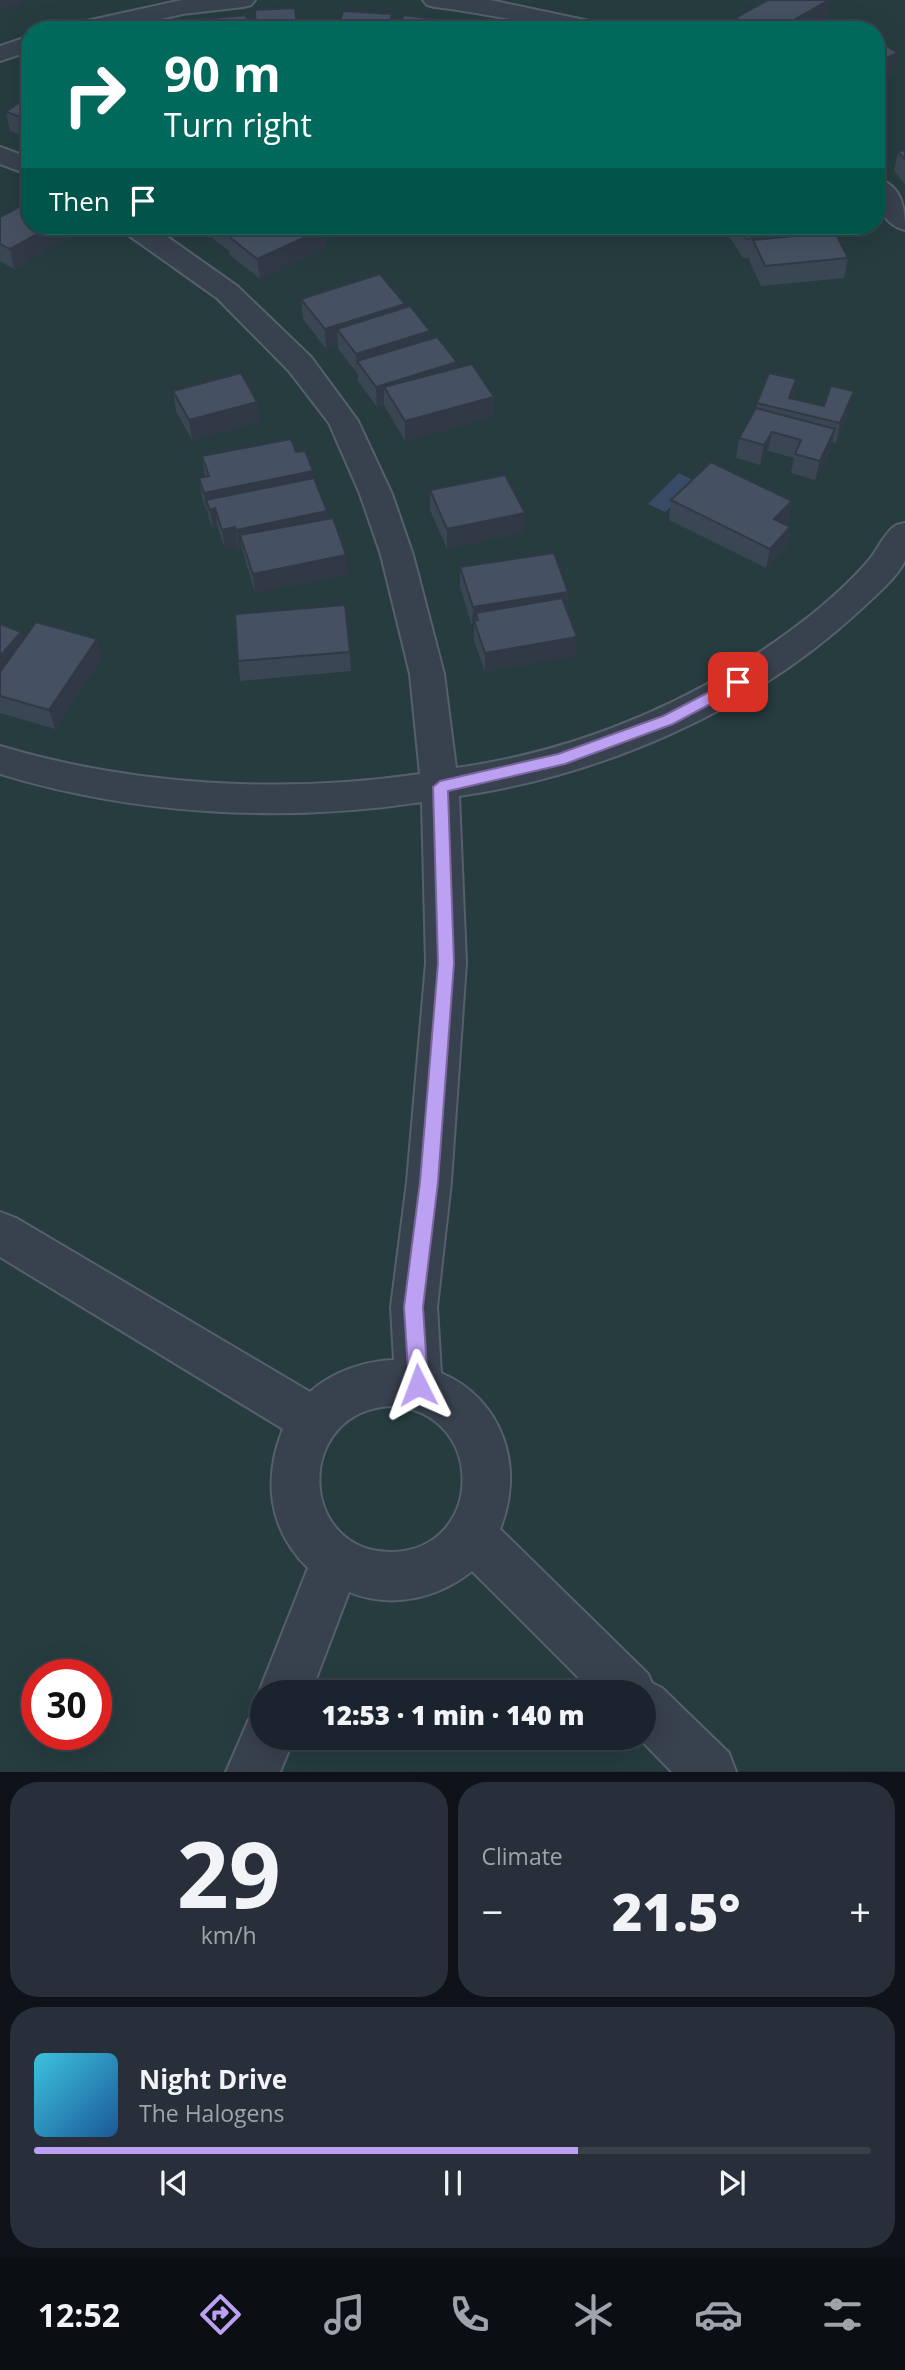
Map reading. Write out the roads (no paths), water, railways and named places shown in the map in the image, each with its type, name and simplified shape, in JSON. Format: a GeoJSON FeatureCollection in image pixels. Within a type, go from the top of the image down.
{"type":"FeatureCollection","features":[{"type":"Feature","properties":{"kind":"street"},"geometry":{"type":"LineString","coordinates":[[118,21],[183,7],[243,0]]}},
{"type":"Feature","properties":{"kind":"street"},"geometry":{"type":"LineString","coordinates":[[435,0],[528,13],[561,21]]}},
{"type":"Feature","properties":{"kind":"street"},"geometry":{"type":"LineString","coordinates":[[0,54],[21,46]]}},
{"type":"Feature","properties":{"kind":"street"},"geometry":{"type":"LineString","coordinates":[[0,155],[21,163]]}},
{"type":"Feature","properties":{"kind":"street"},"geometry":{"type":"LineString","coordinates":[[885,197],[905,222]]}},
{"type":"Feature","properties":{"kind":"street"},"geometry":{"type":"LineString","coordinates":[[147,235],[228,292],[300,364],[343,421],[376,494],[400,568],[427,674],[440,787],[446,963],[429,1182],[414,1307],[418,1385]]}},
{"type":"Feature","properties":{"kind":"street"},"geometry":{"type":"LineString","coordinates":[[0,760],[63,779],[185,796],[313,799],[440,787],[560,760],[668,720],[762,670],[838,612],[896,550],[905,534]]}},
{"type":"Feature","properties":{"kind":"street"},"geometry":{"type":"LineString","coordinates":[[0,1233],[314,1421]]}},
{"type":"Feature","properties":{"kind":"street"},"geometry":{"type":"LineString","coordinates":[[390,1382],[418,1385],[442,1395],[461,1411],[476,1432],[485,1456],[487,1483],[482,1509],[470,1534],[450,1556],[422,1572],[393,1578],[362,1574],[335,1562],[307,1533],[294,1495],[297,1456],[314,1421],[335,1400],[362,1387],[390,1382]]}},
{"type":"Feature","properties":{"kind":"street"},"geometry":{"type":"LineString","coordinates":[[470,1534],[618,1680]]}},
{"type":"Feature","properties":{"kind":"street"},"geometry":{"type":"LineString","coordinates":[[290,1680],[335,1562]]}},
{"type":"Feature","properties":{"kind":"street"},"geometry":{"type":"LineString","coordinates":[[656,1718],[710,1772]]}},
{"type":"Feature","properties":{"kind":"street"},"geometry":{"type":"LineString","coordinates":[[253,1772],[263,1750]]}},
{"type":"Feature","properties":{"kind":"water"},"geometry":{"type":"Polygon","coordinates":[[[679,473],[696,482],[665,512],[648,504],[679,473]]]}}]}
